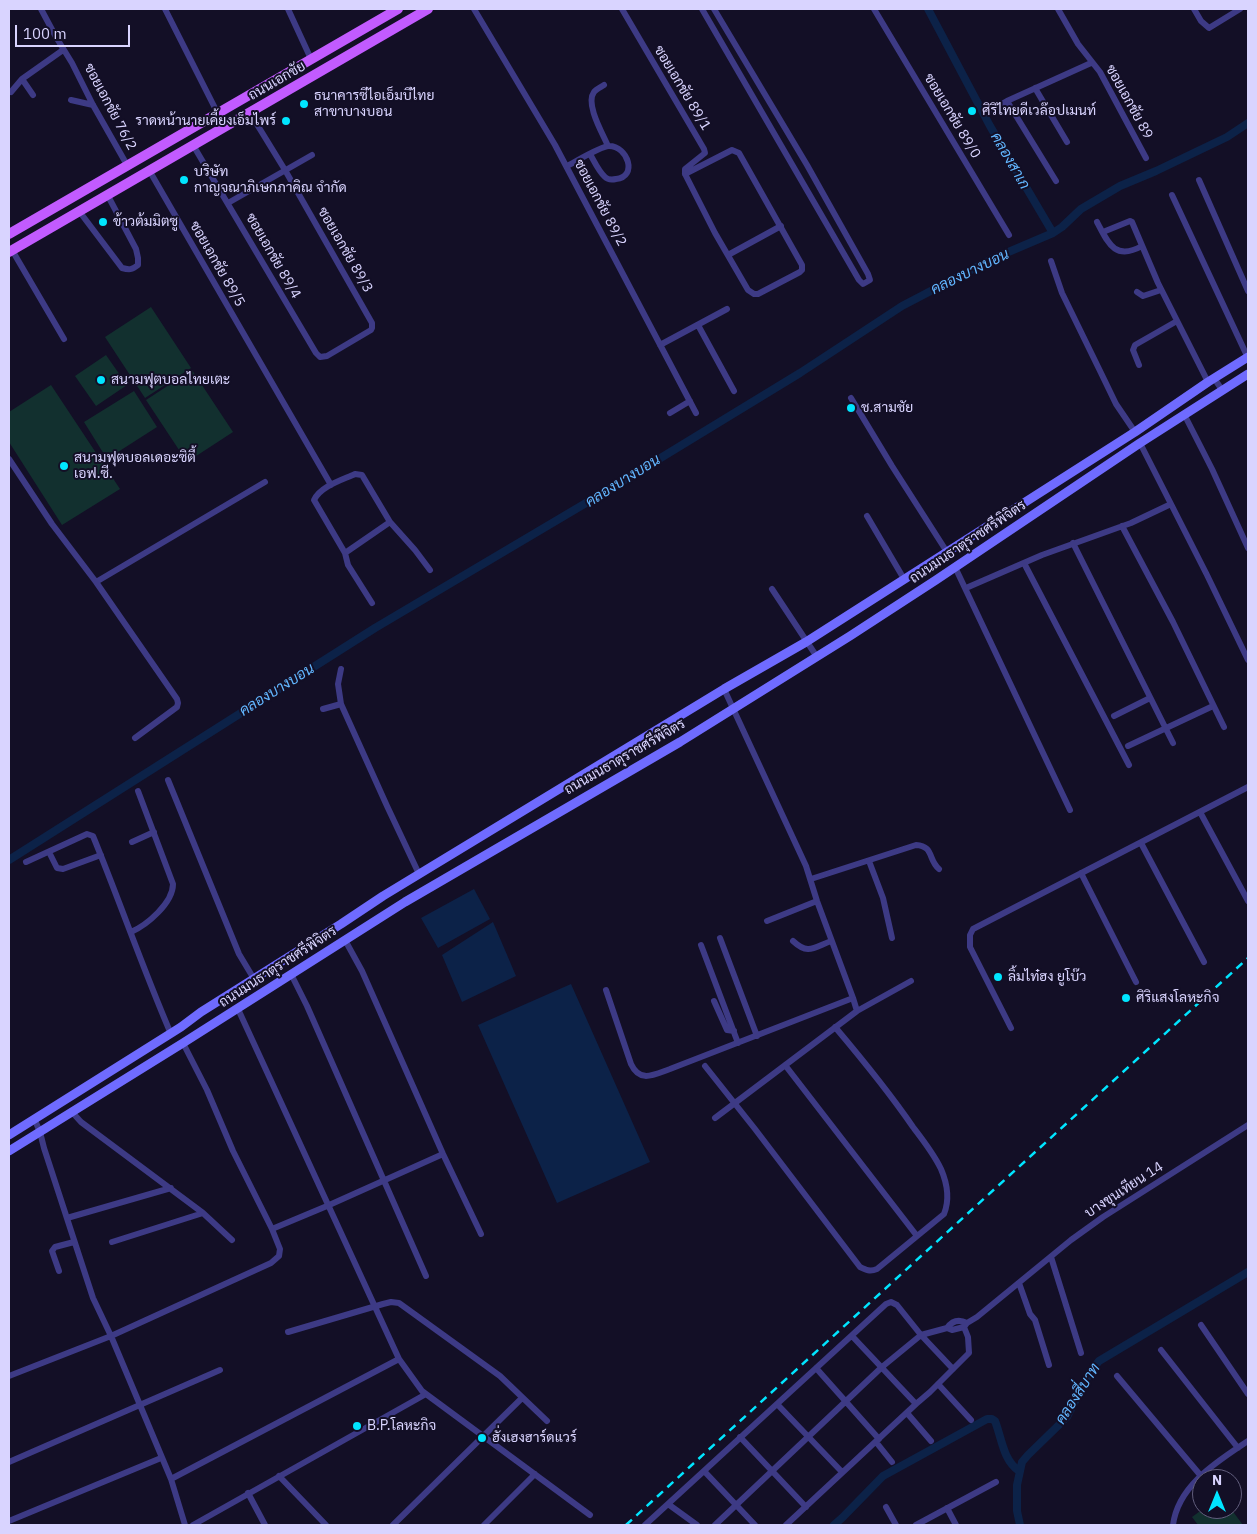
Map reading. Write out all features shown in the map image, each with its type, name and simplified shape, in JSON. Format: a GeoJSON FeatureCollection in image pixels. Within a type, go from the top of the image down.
{"type":"FeatureCollection","features":[{"type":"Feature","properties":{"kind":"main road","name":"ถนนเอกชัย"},"geometry":{"type":"LineString","coordinates":[[9,234],[398,9]]}},
{"type":"Feature","properties":{"kind":"main road","name":"ถนนเอกชัย"},"geometry":{"type":"LineString","coordinates":[[10,251],[428,9]]}},
{"type":"Feature","properties":{"kind":"street","name":"ซอยเอกชัย 76/2"},"geometry":{"type":"LineString","coordinates":[[41,9],[127,165]]}},
{"type":"Feature","properties":{"kind":"street"},"geometry":{"type":"LineString","coordinates":[[165,9],[218,114]]}},
{"type":"Feature","properties":{"kind":"street"},"geometry":{"type":"LineString","coordinates":[[288,9],[311,59]]}},
{"type":"Feature","properties":{"kind":"street","name":"ซอยเอกชัย 89/2"},"geometry":{"type":"LineString","coordinates":[[474,9],[555,145],[696,413]]}},
{"type":"Feature","properties":{"kind":"street","name":"ซอยเอกชัย 89/1"},"geometry":{"type":"LineString","coordinates":[[622,9],[704,149],[705,154],[685,169],[685,174]]}},
{"type":"Feature","properties":{"kind":"street"},"geometry":{"type":"LineString","coordinates":[[702,9],[859,280],[863,284],[868,282],[870,280],[868,274],[807,165],[714,9]]}},
{"type":"Feature","properties":{"kind":"street","name":"ซอยเอกชัย 89/0"},"geometry":{"type":"LineString","coordinates":[[874,9],[1009,235]]}},
{"type":"Feature","properties":{"kind":"street","name":"ซอยเอกชัย 89"},"geometry":{"type":"LineString","coordinates":[[1058,9],[1078,44],[1091,63],[1100,72],[1146,158]]}},
{"type":"Feature","properties":{"kind":"street"},"geometry":{"type":"LineString","coordinates":[[1194,9],[1208,28],[1240,9]]}},
{"type":"Feature","properties":{"kind":"street"},"geometry":{"type":"LineString","coordinates":[[11,92],[22,79],[63,50]]}},
{"type":"Feature","properties":{"kind":"street"},"geometry":{"type":"LineString","coordinates":[[986,113],[1007,101],[1091,63]]}},
{"type":"Feature","properties":{"kind":"street"},"geometry":{"type":"LineString","coordinates":[[22,79],[33,95]]}},
{"type":"Feature","properties":{"kind":"street"},"geometry":{"type":"LineString","coordinates":[[604,85],[594,92],[591,98],[591,106],[608,146]]}},
{"type":"Feature","properties":{"kind":"street"},"geometry":{"type":"LineString","coordinates":[[1035,88],[1067,142]]}},
{"type":"Feature","properties":{"kind":"street"},"geometry":{"type":"LineString","coordinates":[[71,100],[93,105]]}},
{"type":"Feature","properties":{"kind":"street"},"geometry":{"type":"LineString","coordinates":[[1007,101],[1056,181]]}},
{"type":"Feature","properties":{"kind":"street","name":"ซอยเอกชัย 89/3"},"geometry":{"type":"LineString","coordinates":[[250,112],[372,323],[371,330],[327,356],[320,357],[316,353]]}},
{"type":"Feature","properties":{"kind":"street","name":"ซอยเอกชัย 89/4"},"geometry":{"type":"LineString","coordinates":[[193,146],[316,353]]}},
{"type":"Feature","properties":{"kind":"street"},"geometry":{"type":"LineString","coordinates":[[566,166],[590,154],[608,146],[621,150],[628,161],[628,172],[619,179],[608,179],[604,177],[590,154]]}},
{"type":"Feature","properties":{"kind":"street"},"geometry":{"type":"LineString","coordinates":[[728,150],[735,150],[739,153],[781,226],[802,265],[802,270],[758,294],[754,294],[748,290],[685,174],[728,150]]}},
{"type":"Feature","properties":{"kind":"street"},"geometry":{"type":"LineString","coordinates":[[228,204],[312,155]]}},
{"type":"Feature","properties":{"kind":"street","name":"ซอยเอกชัย 89/5"},"geometry":{"type":"LineString","coordinates":[[149,170],[213,284],[331,485]]}},
{"type":"Feature","properties":{"kind":"street"},"geometry":{"type":"LineString","coordinates":[[1199,180],[1248,291]]}},
{"type":"Feature","properties":{"kind":"street"},"geometry":{"type":"LineString","coordinates":[[79,211],[122,268],[133,269],[138,265],[136,249],[107,194]]}},
{"type":"Feature","properties":{"kind":"street"},"geometry":{"type":"LineString","coordinates":[[1172,196],[1248,358]]}},
{"type":"Feature","properties":{"kind":"street"},"geometry":{"type":"LineString","coordinates":[[1103,232],[1131,221],[1161,290],[1177,321],[1211,380],[1222,390]]}},
{"type":"Feature","properties":{"kind":"street"},"geometry":{"type":"LineString","coordinates":[[1097,222],[1113,249],[1132,251],[1142,246]]}},
{"type":"Feature","properties":{"kind":"street"},"geometry":{"type":"LineString","coordinates":[[728,255],[781,226]]}},
{"type":"Feature","properties":{"kind":"street"},"geometry":{"type":"LineString","coordinates":[[10,251],[64,339]]}},
{"type":"Feature","properties":{"kind":"street"},"geometry":{"type":"LineString","coordinates":[[1051,261],[1062,292],[1102,376],[1116,404],[1135,432]]}},
{"type":"Feature","properties":{"kind":"street"},"geometry":{"type":"LineString","coordinates":[[1138,292],[1139,295],[1143,296],[1161,290]]}},
{"type":"Feature","properties":{"kind":"street"},"geometry":{"type":"LineString","coordinates":[[660,345],[728,309]]}},
{"type":"Feature","properties":{"kind":"street"},"geometry":{"type":"LineString","coordinates":[[1139,365],[1133,350],[1136,345],[1177,321]]}},
{"type":"Feature","properties":{"kind":"street"},"geometry":{"type":"LineString","coordinates":[[698,325],[734,391]]}},
{"type":"Feature","properties":{"kind":"street","name":"ถนนมนธาตุราชศรีพิจิตร"},"geometry":{"type":"LineString","coordinates":[[9,1135],[419,874],[806,642],[1248,358]]}},
{"type":"Feature","properties":{"kind":"street","name":"ถนนมนธาตุราชศรีพิจิตร"},"geometry":{"type":"LineString","coordinates":[[9,1151],[238,1009],[405,902],[671,747],[817,657],[1184,414],[1248,374]]}},
{"type":"Feature","properties":{"kind":"street"},"geometry":{"type":"LineString","coordinates":[[852,398],[892,466],[947,552]]}},
{"type":"Feature","properties":{"kind":"street"},"geometry":{"type":"LineString","coordinates":[[670,413],[690,401]]}},
{"type":"Feature","properties":{"kind":"street"},"geometry":{"type":"LineString","coordinates":[[1184,414],[1248,548]]}},
{"type":"Feature","properties":{"kind":"street"},"geometry":{"type":"LineString","coordinates":[[1140,443],[1211,582],[1248,660]]}},
{"type":"Feature","properties":{"kind":"street"},"geometry":{"type":"LineString","coordinates":[[9,460],[52,524],[96,582],[164,679],[178,703],[172,711],[135,738]]}},
{"type":"Feature","properties":{"kind":"street"},"geometry":{"type":"LineString","coordinates":[[372,603],[348,565],[345,552],[314,502],[314,497],[331,485],[355,474],[362,475],[390,522],[430,570]]}},
{"type":"Feature","properties":{"kind":"street"},"geometry":{"type":"LineString","coordinates":[[96,582],[265,482]]}},
{"type":"Feature","properties":{"kind":"street"},"geometry":{"type":"LineString","coordinates":[[966,588],[1073,543],[1122,526],[1171,504]]}},
{"type":"Feature","properties":{"kind":"street"},"geometry":{"type":"LineString","coordinates":[[868,516],[904,579]]}},
{"type":"Feature","properties":{"kind":"street"},"geometry":{"type":"LineString","coordinates":[[345,552],[390,522]]}},
{"type":"Feature","properties":{"kind":"street"},"geometry":{"type":"LineString","coordinates":[[1122,526],[1173,622],[1224,727]]}},
{"type":"Feature","properties":{"kind":"street"},"geometry":{"type":"LineString","coordinates":[[1073,543],[1173,742]]}},
{"type":"Feature","properties":{"kind":"street"},"geometry":{"type":"LineString","coordinates":[[1024,563],[1128,765]]}},
{"type":"Feature","properties":{"kind":"street"},"geometry":{"type":"LineString","coordinates":[[955,567],[1070,810]]}},
{"type":"Feature","properties":{"kind":"street"},"geometry":{"type":"LineString","coordinates":[[772,589],[817,657]]}},
{"type":"Feature","properties":{"kind":"street"},"geometry":{"type":"LineString","coordinates":[[341,669],[338,684],[342,704],[419,874]]}},
{"type":"Feature","properties":{"kind":"street"},"geometry":{"type":"LineString","coordinates":[[724,690],[798,846],[857,1011]]}},
{"type":"Feature","properties":{"kind":"street"},"geometry":{"type":"LineString","coordinates":[[1114,716],[1150,698]]}},
{"type":"Feature","properties":{"kind":"street"},"geometry":{"type":"LineString","coordinates":[[323,709],[342,704]]}},
{"type":"Feature","properties":{"kind":"street"},"geometry":{"type":"LineString","coordinates":[[1128,746],[1213,706]]}},
{"type":"Feature","properties":{"kind":"street"},"geometry":{"type":"LineString","coordinates":[[168,780],[239,954],[254,978]]}},
{"type":"Feature","properties":{"kind":"street"},"geometry":{"type":"LineString","coordinates":[[1011,1028],[970,947],[970,935],[973,929],[1248,787]]}},
{"type":"Feature","properties":{"kind":"street"},"geometry":{"type":"LineString","coordinates":[[131,932],[141,928],[157,913],[166,903],[173,890],[173,884],[138,790]]}},
{"type":"Feature","properties":{"kind":"street"},"geometry":{"type":"LineString","coordinates":[[1200,812],[1248,902]]}},
{"type":"Feature","properties":{"kind":"street"},"geometry":{"type":"LineString","coordinates":[[132,842],[154,832]]}},
{"type":"Feature","properties":{"kind":"street"},"geometry":{"type":"LineString","coordinates":[[26,862],[87,834],[93,836],[170,1034]]}},
{"type":"Feature","properties":{"kind":"street"},"geometry":{"type":"LineString","coordinates":[[1141,843],[1204,962]]}},
{"type":"Feature","properties":{"kind":"street"},"geometry":{"type":"LineString","coordinates":[[811,879],[916,845],[929,851],[932,861],[939,869]]}},
{"type":"Feature","properties":{"kind":"street"},"geometry":{"type":"LineString","coordinates":[[49,852],[59,869],[101,855]]}},
{"type":"Feature","properties":{"kind":"street"},"geometry":{"type":"LineString","coordinates":[[869,861],[883,898],[892,938]]}},
{"type":"Feature","properties":{"kind":"street"},"geometry":{"type":"LineString","coordinates":[[1081,873],[1136,982]]}},
{"type":"Feature","properties":{"kind":"street"},"geometry":{"type":"LineString","coordinates":[[767,921],[817,901]]}},
{"type":"Feature","properties":{"kind":"street"},"geometry":{"type":"LineString","coordinates":[[720,938],[757,1036]]}},
{"type":"Feature","properties":{"kind":"street"},"geometry":{"type":"LineString","coordinates":[[345,940],[362,971],[480,1234]]}},
{"type":"Feature","properties":{"kind":"street"},"geometry":{"type":"LineString","coordinates":[[793,941],[806,950],[831,941]]}},
{"type":"Feature","properties":{"kind":"street"},"geometry":{"type":"LineString","coordinates":[[701,945],[738,1043]]}},
{"type":"Feature","properties":{"kind":"street"},"geometry":{"type":"LineString","coordinates":[[291,974],[307,1006],[426,1276]]}},
{"type":"Feature","properties":{"kind":"street"},"geometry":{"type":"LineString","coordinates":[[715,1118],[835,1026],[857,1011],[911,981]]}},
{"type":"Feature","properties":{"kind":"street"},"geometry":{"type":"LineString","coordinates":[[606,990],[631,1064],[635,1072],[640,1075],[653,1075],[853,998]]}},
{"type":"Feature","properties":{"kind":"street"},"geometry":{"type":"LineString","coordinates":[[714,1001],[727,1030],[734,1031]]}},
{"type":"Feature","properties":{"kind":"street"},"geometry":{"type":"LineString","coordinates":[[238,1009],[399,1359],[422,1391],[590,1515]]}},
{"type":"Feature","properties":{"kind":"street"},"geometry":{"type":"LineString","coordinates":[[705,1066],[860,1267],[872,1271],[877,1269],[944,1214],[948,1206],[948,1195],[942,1171],[930,1150],[835,1026]]}},
{"type":"Feature","properties":{"kind":"street"},"geometry":{"type":"LineString","coordinates":[[9,1376],[111,1336],[276,1260],[279,1256],[280,1249],[272,1228],[232,1151],[206,1090],[183,1043]]}},
{"type":"Feature","properties":{"kind":"street"},"geometry":{"type":"LineString","coordinates":[[785,1065],[917,1236]]}},
{"type":"Feature","properties":{"kind":"street"},"geometry":{"type":"LineString","coordinates":[[72,1112],[82,1122],[203,1213],[232,1240]]}},
{"type":"Feature","properties":{"kind":"street"},"geometry":{"type":"LineString","coordinates":[[34,1118],[93,1298],[171,1479],[185,1525]]}},
{"type":"Feature","properties":{"kind":"street","name":"บางขุนเทียน 14"},"geometry":{"type":"LineString","coordinates":[[967,1324],[1103,1217],[1248,1125]]}},
{"type":"Feature","properties":{"kind":"street"},"geometry":{"type":"LineString","coordinates":[[272,1228],[327,1206],[443,1154]]}},
{"type":"Feature","properties":{"kind":"street"},"geometry":{"type":"LineString","coordinates":[[67,1218],[170,1188]]}},
{"type":"Feature","properties":{"kind":"street"},"geometry":{"type":"LineString","coordinates":[[112,1242],[203,1213]]}},
{"type":"Feature","properties":{"kind":"street"},"geometry":{"type":"LineString","coordinates":[[58,1271],[52,1251],[55,1247],[74,1242]]}},
{"type":"Feature","properties":{"kind":"street"},"geometry":{"type":"LineString","coordinates":[[1051,1257],[1081,1353]]}},
{"type":"Feature","properties":{"kind":"street"},"geometry":{"type":"LineString","coordinates":[[1019,1283],[1030,1314],[1035,1320],[1049,1365]]}},
{"type":"Feature","properties":{"kind":"street"},"geometry":{"type":"LineString","coordinates":[[288,1332],[391,1302],[399,1304],[500,1376],[547,1420]]}},
{"type":"Feature","properties":{"kind":"street"},"geometry":{"type":"LineString","coordinates":[[645,1525],[886,1304],[891,1302],[896,1305],[953,1369]]}},
{"type":"Feature","properties":{"kind":"street"},"geometry":{"type":"LineString","coordinates":[[715,1525],[882,1367],[921,1335],[947,1328],[952,1330],[967,1324],[969,1353],[786,1525]]}},
{"type":"Feature","properties":{"kind":"street"},"geometry":{"type":"LineString","coordinates":[[1201,1325],[1248,1394]]}},
{"type":"Feature","properties":{"kind":"street"},"geometry":{"type":"LineString","coordinates":[[852,1336],[916,1404]]}},
{"type":"Feature","properties":{"kind":"street"},"geometry":{"type":"LineString","coordinates":[[1161,1350],[1238,1448]]}},
{"type":"Feature","properties":{"kind":"street"},"geometry":{"type":"LineString","coordinates":[[171,1479],[399,1359]]}},
{"type":"Feature","properties":{"kind":"street"},"geometry":{"type":"LineString","coordinates":[[816,1368],[847,1402],[892,1462]]}},
{"type":"Feature","properties":{"kind":"street"},"geometry":{"type":"LineString","coordinates":[[9,1462],[220,1370]]}},
{"type":"Feature","properties":{"kind":"street"},"geometry":{"type":"LineString","coordinates":[[1117,1376],[1195,1469]]}},
{"type":"Feature","properties":{"kind":"street"},"geometry":{"type":"LineString","coordinates":[[938,1384],[971,1420]]}},
{"type":"Feature","properties":{"kind":"street"},"geometry":{"type":"LineString","coordinates":[[192,1525],[426,1394]]}},
{"type":"Feature","properties":{"kind":"street"},"geometry":{"type":"LineString","coordinates":[[393,1525],[522,1398]]}},
{"type":"Feature","properties":{"kind":"street"},"geometry":{"type":"LineString","coordinates":[[777,1404],[842,1472]]}},
{"type":"Feature","properties":{"kind":"street"},"geometry":{"type":"LineString","coordinates":[[907,1413],[931,1441]]}},
{"type":"Feature","properties":{"kind":"street"},"geometry":{"type":"LineString","coordinates":[[740,1438],[806,1506]]}},
{"type":"Feature","properties":{"kind":"street"},"geometry":{"type":"LineString","coordinates":[[1210,1469],[1248,1441]]}},
{"type":"Feature","properties":{"kind":"street"},"geometry":{"type":"LineString","coordinates":[[9,1521],[161,1458]]}},
{"type":"Feature","properties":{"kind":"street"},"geometry":{"type":"LineString","coordinates":[[704,1471],[755,1525]]}},
{"type":"Feature","properties":{"kind":"street"},"geometry":{"type":"LineString","coordinates":[[484,1525],[535,1474]]}},
{"type":"Feature","properties":{"kind":"street"},"geometry":{"type":"LineString","coordinates":[[279,1476],[326,1525]]}},
{"type":"Feature","properties":{"kind":"street"},"geometry":{"type":"LineString","coordinates":[[916,1525],[996,1482]]}},
{"type":"Feature","properties":{"kind":"street"},"geometry":{"type":"LineString","coordinates":[[1173,1525],[1174,1518],[1186,1493],[1192,1486]]}},
{"type":"Feature","properties":{"kind":"street"},"geometry":{"type":"LineString","coordinates":[[248,1494],[265,1525]]}},
{"type":"Feature","properties":{"kind":"street"},"geometry":{"type":"LineString","coordinates":[[668,1504],[697,1525]]}},
{"type":"Feature","properties":{"kind":"street"},"geometry":{"type":"LineString","coordinates":[[886,1507],[896,1525]]}},
{"type":"Feature","properties":{"kind":"street"},"geometry":{"type":"LineString","coordinates":[[947,1508],[956,1525]]}},
{"type":"Feature","properties":{"kind":"green space"},"geometry":{"type":"Polygon","coordinates":[[[151,307],[191,368],[145,398],[105,337],[151,307]]]}},
{"type":"Feature","properties":{"kind":"green space","name":"สนามฟุตบอลไทยเตะ"},"geometry":{"type":"Polygon","coordinates":[[[106,355],[127,385],[96,406],[75,376],[106,355]]]}},
{"type":"Feature","properties":{"kind":"green space"},"geometry":{"type":"Polygon","coordinates":[[[192,370],[233,432],[187,462],[146,400],[192,370]]]}},
{"type":"Feature","properties":{"kind":"green space","name":"สนามฟุตบอลเดอะซิตี้ เอฟ.ซี."},"geometry":{"type":"Polygon","coordinates":[[[51,385],[120,489],[62,525],[9,442],[9,412],[51,385]]]}},
{"type":"Feature","properties":{"kind":"green space"},"geometry":{"type":"Polygon","coordinates":[[[134,391],[157,427],[107,459],[84,422],[134,391]]]}},
{"type":"Feature","properties":{"kind":"green space"},"geometry":{"type":"Polygon","coordinates":[[[1194,1519],[1238,1519],[1243,1525],[1198,1525],[1194,1519]]]}},
{"type":"Feature","properties":{"kind":"water"},"geometry":{"type":"Polygon","coordinates":[[[474,889],[490,919],[438,948],[421,918],[474,889]]]}},
{"type":"Feature","properties":{"kind":"water"},"geometry":{"type":"Polygon","coordinates":[[[493,922],[516,976],[462,1002],[442,955],[493,922]]]}},
{"type":"Feature","properties":{"kind":"water"},"geometry":{"type":"Polygon","coordinates":[[[571,984],[650,1162],[557,1203],[478,1025],[571,984]]]}},
{"type":"Feature","properties":{"kind":"waterway","name":"คลองสาเก"},"geometry":{"type":"LineString","coordinates":[[928,9],[990,126],[1053,233]]}},
{"type":"Feature","properties":{"kind":"waterway","name":"คลองบางบอน"},"geometry":{"type":"LineString","coordinates":[[9,860],[375,628],[613,487],[800,373],[902,306],[992,259],[1053,233],[1081,209],[1120,186],[1227,137],[1248,123]]}},
{"type":"Feature","properties":{"kind":"waterway","name":"คลองสี่บาท"},"geometry":{"type":"LineString","coordinates":[[1020,1525],[1017,1511],[1017,1485],[1022,1462],[1067,1417],[1090,1372],[1099,1361],[1248,1272]]}},
{"type":"Feature","properties":{"kind":"waterway"},"geometry":{"type":"LineString","coordinates":[[834,1525],[883,1476],[987,1419],[995,1421],[1006,1455],[1019,1471]]}},
{"type":"Feature","properties":{"kind":"railway"},"geometry":{"type":"LineString","coordinates":[[626,1525],[1248,958]]}},
{"type":"Feature","properties":{"kind":"place","name":"ธนาคารซีไอเอ็มบีไทย สาขาบางบอน"},"geometry":{"type":"Point","coordinates":[304,104]}},
{"type":"Feature","properties":{"kind":"place","name":"ศิริไทยดีเวล๊อปเมนท์"},"geometry":{"type":"Point","coordinates":[972,111]}},
{"type":"Feature","properties":{"kind":"place","name":"ราดหน้านายเคี้ยงเอ็มไพร์"},"geometry":{"type":"Point","coordinates":[286,121]}},
{"type":"Feature","properties":{"kind":"place","name":"บริษัท กาญจณาภิเษกภาคิณ จำกัด"},"geometry":{"type":"Point","coordinates":[184,180]}},
{"type":"Feature","properties":{"kind":"place","name":"ข้าวต้มมิตซู"},"geometry":{"type":"Point","coordinates":[103,222]}},
{"type":"Feature","properties":{"kind":"place","name":"สนามฟุตบอลไทยเตะ"},"geometry":{"type":"Point","coordinates":[101,380]}},
{"type":"Feature","properties":{"kind":"place","name":"ช.สามชัย"},"geometry":{"type":"Point","coordinates":[851,408]}},
{"type":"Feature","properties":{"kind":"place","name":"สนามฟุตบอลเดอะซิตี้ เอฟ.ซี."},"geometry":{"type":"Point","coordinates":[64,466]}},
{"type":"Feature","properties":{"kind":"place","name":"ลิ้มไท๋ฮง ยูโบ๊ว"},"geometry":{"type":"Point","coordinates":[998,977]}},
{"type":"Feature","properties":{"kind":"place","name":"ศิริแสงโลหะกิจ"},"geometry":{"type":"Point","coordinates":[1126,998]}},
{"type":"Feature","properties":{"kind":"place","name":"B.P.โลหะกิจ"},"geometry":{"type":"Point","coordinates":[357,1426]}},
{"type":"Feature","properties":{"kind":"place","name":"ฮั่งเฮงฮาร์ดแวร์"},"geometry":{"type":"Point","coordinates":[482,1438]}}]}
